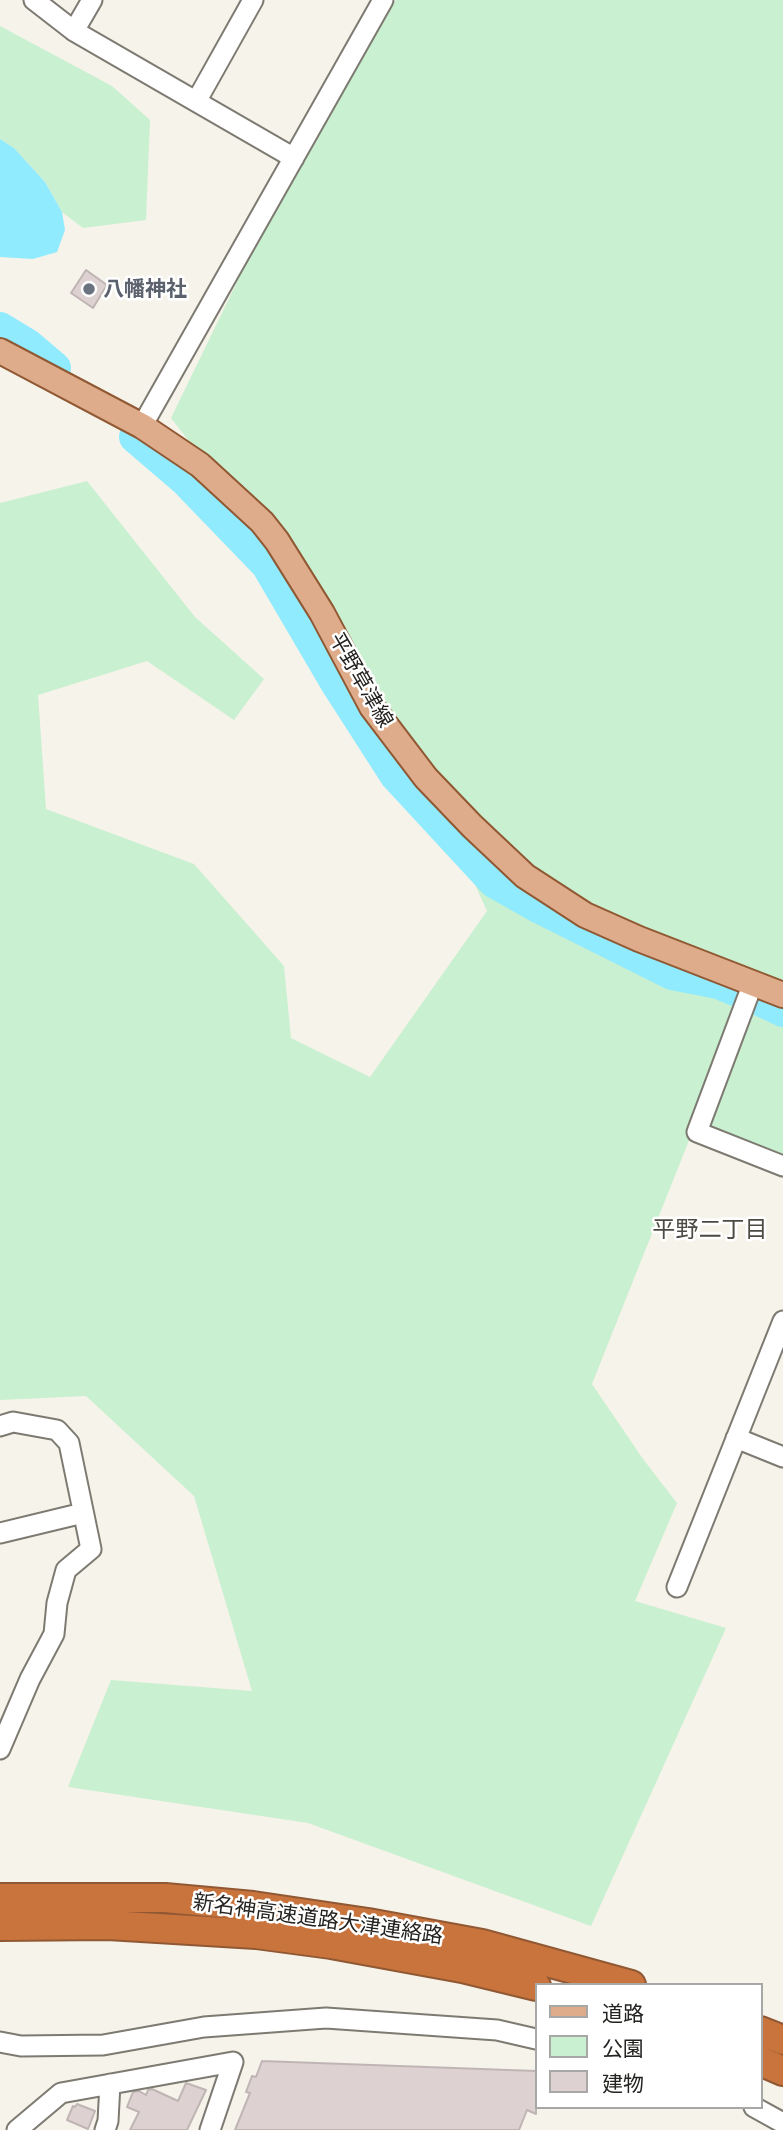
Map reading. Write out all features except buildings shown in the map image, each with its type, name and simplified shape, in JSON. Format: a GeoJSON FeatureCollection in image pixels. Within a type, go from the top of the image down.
{"type":"FeatureCollection","features":[{"type":"Feature","properties":{"kind":"highway","name":"新名神高速道路大津連絡路"},"geometry":{"type":"LineString","coordinates":[[0,1898],[165,1898],[253,1906],[482,1944],[624,1983]]}},
{"type":"Feature","properties":{"kind":"highway","name":"新名神高速道路大津連絡路"},"geometry":{"type":"LineString","coordinates":[[0,1926],[177,1928],[256,1934],[436,1963],[534,1986]]}},
{"type":"Feature","properties":{"kind":"highway"},"geometry":{"type":"LineString","coordinates":[[762,2032],[783,2040]]}},
{"type":"Feature","properties":{"kind":"highway"},"geometry":{"type":"LineString","coordinates":[[762,2062],[783,2071]]}},
{"type":"Feature","properties":{"kind":"main road","name":"平野草津線"},"geometry":{"type":"LineString","coordinates":[[0,351],[142,426],[200,465],[262,522],[322,612],[372,707],[426,778],[525,876],[585,915],[783,995]]}},
{"type":"Feature","properties":{"kind":"street"},"geometry":{"type":"LineString","coordinates":[[34,0],[74,31],[294,158]]}},
{"type":"Feature","properties":{"kind":"street"},"geometry":{"type":"LineString","coordinates":[[74,31],[92,0]]}},
{"type":"Feature","properties":{"kind":"street"},"geometry":{"type":"LineString","coordinates":[[197,100],[253,0]]}},
{"type":"Feature","properties":{"kind":"street"},"geometry":{"type":"LineString","coordinates":[[142,426],[383,0]]}},
{"type":"Feature","properties":{"kind":"street"},"geometry":{"type":"LineString","coordinates":[[753,983],[697,1132],[783,1166]]}},
{"type":"Feature","properties":{"kind":"street"},"geometry":{"type":"LineString","coordinates":[[677,1587],[783,1321]]}},
{"type":"Feature","properties":{"kind":"street"},"geometry":{"type":"LineString","coordinates":[[0,1426],[13,1422],[57,1430],[69,1443],[91,1549],[66,1570],[57,1603],[54,1634],[30,1679],[0,1749]]}},
{"type":"Feature","properties":{"kind":"street"},"geometry":{"type":"LineString","coordinates":[[736,1438],[783,1457]]}},
{"type":"Feature","properties":{"kind":"street"},"geometry":{"type":"LineString","coordinates":[[0,1533],[83,1513]]}},
{"type":"Feature","properties":{"kind":"street"},"geometry":{"type":"LineString","coordinates":[[0,2042],[20,2046],[103,2045],[204,2027],[326,2018],[497,2030],[534,2039]]}},
{"type":"Feature","properties":{"kind":"street"},"geometry":{"type":"LineString","coordinates":[[17,2130],[61,2093],[233,2062],[210,2130]]}},
{"type":"Feature","properties":{"kind":"street"},"geometry":{"type":"LineString","coordinates":[[105,2130],[110,2084]]}},
{"type":"Feature","properties":{"kind":"street"},"geometry":{"type":"LineString","coordinates":[[758,2109],[783,2123]]}},
{"type":"Feature","properties":{"kind":"green space"},"geometry":{"type":"Polygon","coordinates":[[[396,0],[783,0],[783,1156],[692,1133],[592,1384],[677,1503],[635,1601],[726,1628],[591,1926],[308,1823],[68,1787],[111,1680],[252,1691],[194,1496],[86,1396],[0,1400],[0,503],[87,481],[195,617],[264,679],[234,720],[147,661],[38,695],[46,809],[194,864],[284,966],[291,1038],[370,1077],[487,911],[426,778],[332,626],[171,418],[323,105],[396,0]]]}},
{"type":"Feature","properties":{"kind":"green space"},"geometry":{"type":"Polygon","coordinates":[[[0,26],[112,86],[150,120],[146,220],[83,228],[62,212],[45,182],[14,148],[0,139],[0,26]]]}},
{"type":"Feature","properties":{"kind":"water"},"geometry":{"type":"Polygon","coordinates":[[[0,139],[14,148],[45,182],[62,212],[65,230],[57,252],[33,259],[0,257],[0,139]]]}},
{"type":"Feature","properties":{"kind":"waterway"},"geometry":{"type":"LineString","coordinates":[[0,328],[28,345],[55,368]]}},
{"type":"Feature","properties":{"kind":"waterway"},"geometry":{"type":"LineString","coordinates":[[135,437],[184,479],[267,565],[335,681],[396,776],[494,882],[672,974],[718,983],[735,990]]}},
{"type":"Feature","properties":{"kind":"waterway"},"geometry":{"type":"LineString","coordinates":[[762,1001],[783,1011]]}},
{"type":"Feature","properties":{"kind":"place","name":"八幡神社"},"geometry":{"type":"Point","coordinates":[89,289]}},
{"type":"Feature","properties":{"kind":"district","name":"平野二丁目"},"geometry":{"type":"Point","coordinates":[710,1230]}}]}
